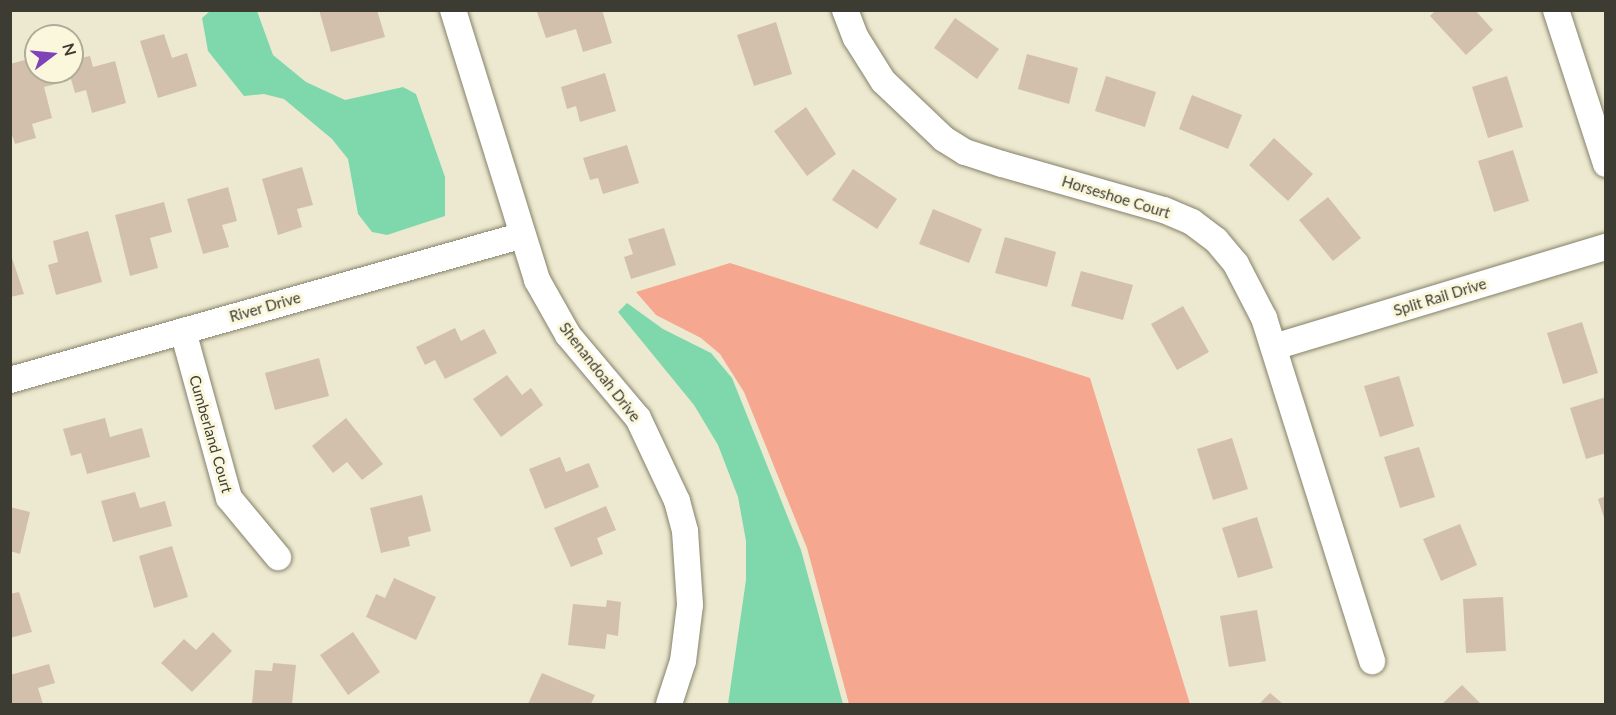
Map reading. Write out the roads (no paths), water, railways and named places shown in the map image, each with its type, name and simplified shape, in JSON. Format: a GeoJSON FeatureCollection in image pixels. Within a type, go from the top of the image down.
{"type":"FeatureCollection","features":[{"type":"Feature","properties":{"kind":"street","name":"Shenandoah Drive"},"geometry":{"type":"LineString","coordinates":[[453,10],[520,236],[552,310],[638,418],[677,501],[685,531],[690,605],[683,661],[669,705]]}},
{"type":"Feature","properties":{"kind":"street","name":"Horseshoe Court"},"geometry":{"type":"LineString","coordinates":[[845,10],[856,38],[883,81],[951,143],[1002,164],[1143,202],[1192,222],[1216,240],[1252,288],[1274,347],[1372,661]]}},
{"type":"Feature","properties":{"kind":"street"},"geometry":{"type":"LineString","coordinates":[[1556,10],[1605,164]]}},
{"type":"Feature","properties":{"kind":"street","name":"River Drive"},"geometry":{"type":"LineString","coordinates":[[10,380],[520,236]]}},
{"type":"Feature","properties":{"kind":"street","name":"Split Rail Drive"},"geometry":{"type":"LineString","coordinates":[[1274,347],[1605,247]]}},
{"type":"Feature","properties":{"kind":"street","name":"Cumberland Court"},"geometry":{"type":"LineString","coordinates":[[183,331],[229,498],[278,557]]}}]}
